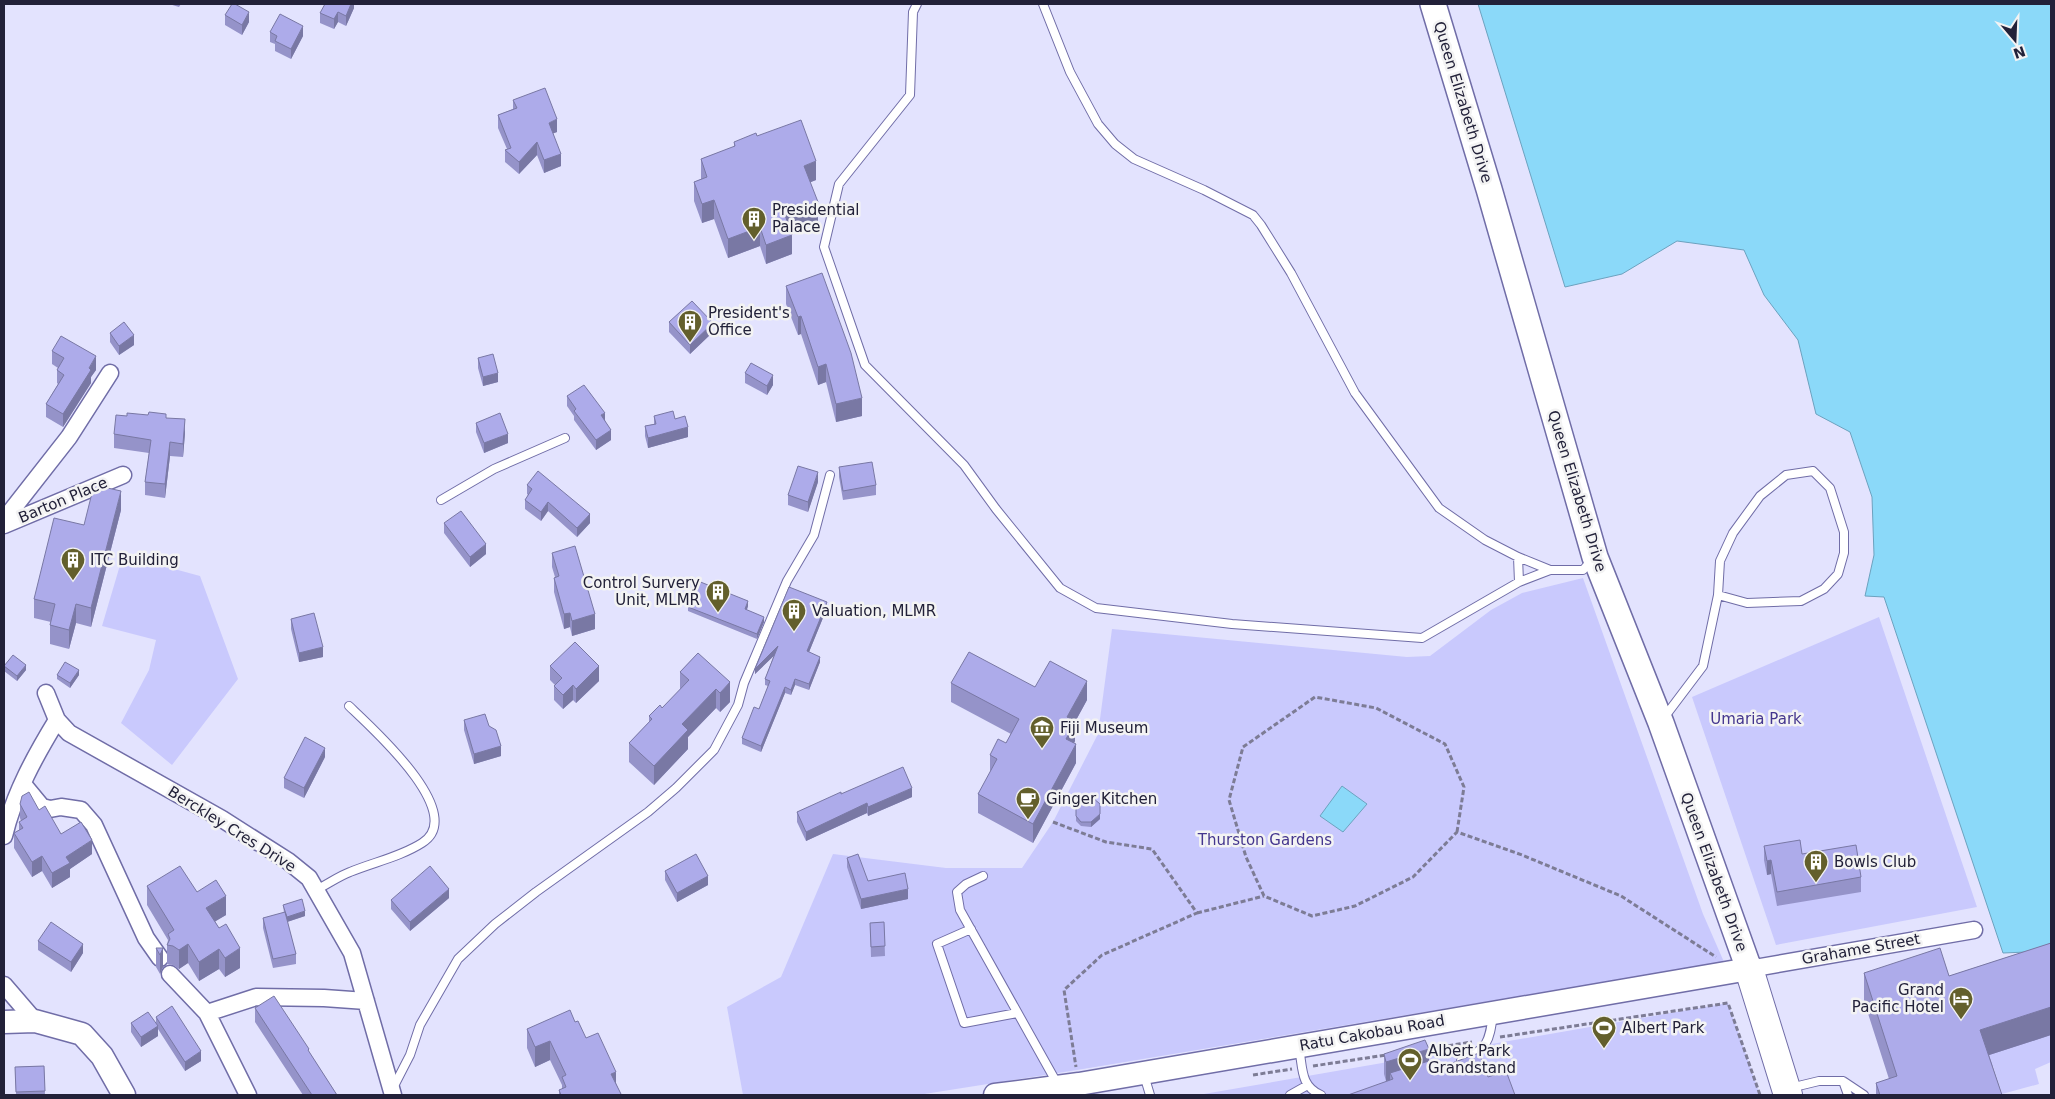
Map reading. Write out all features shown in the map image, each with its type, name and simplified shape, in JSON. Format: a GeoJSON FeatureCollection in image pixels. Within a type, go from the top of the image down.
{"type":"FeatureCollection","features":[{"type":"Feature","properties":{"kind":"highway"},"geometry":{"type":"LineString","coordinates":[[1749,969],[1778,1093]]}},
{"type":"Feature","properties":{"kind":"main road","name":"Queen Elizabeth Drive"},"geometry":{"type":"LineString","coordinates":[[1433,4],[1595,557],[1661,723],[1749,969]]}},
{"type":"Feature","properties":{"kind":"main road","name":"Ratu Cakobau Road"},"geometry":{"type":"LineString","coordinates":[[995,1095],[1080,1085],[1144,1073],[1301,1057],[1493,1013],[1749,969]]}},
{"type":"Feature","properties":{"kind":"main road"},"geometry":{"type":"LineString","coordinates":[[4,1022],[35,1021],[82,1034],[102,1056],[124,1095]]}},
{"type":"Feature","properties":{"kind":"street"},"geometry":{"type":"LineString","coordinates":[[4,520],[69,437],[110,373]]}},
{"type":"Feature","properties":{"kind":"street","name":"Barton Place"},"geometry":{"type":"LineString","coordinates":[[4,525],[122,475]]}},
{"type":"Feature","properties":{"kind":"street","name":"Berckley Cres Drive"},"geometry":{"type":"LineString","coordinates":[[46,693],[57,720],[69,733],[222,819],[288,861],[309,878],[352,953],[392,1093]]}},
{"type":"Feature","properties":{"kind":"street"},"geometry":{"type":"LineString","coordinates":[[4,836],[10,812],[33,758],[57,720]]}},
{"type":"Feature","properties":{"kind":"street"},"geometry":{"type":"LineString","coordinates":[[23,784],[42,807],[81,810],[94,825],[146,938],[160,958]]}},
{"type":"Feature","properties":{"kind":"street","name":"Grahame Street"},"geometry":{"type":"LineString","coordinates":[[1749,969],[1974,930]]}},
{"type":"Feature","properties":{"kind":"street"},"geometry":{"type":"LineString","coordinates":[[170,974],[207,1013],[248,1095]]}},
{"type":"Feature","properties":{"kind":"street"},"geometry":{"type":"LineString","coordinates":[[4,985],[35,1021]]}},
{"type":"Feature","properties":{"kind":"street"},"geometry":{"type":"LineString","coordinates":[[207,1013],[256,997],[324,998],[366,1002]]}},
{"type":"Feature","properties":{"kind":"lane"},"geometry":{"type":"LineString","coordinates":[[917,4],[913,12],[910,96],[838,184],[824,247],[865,364],[964,465],[996,509],[1060,588],[1096,608],[1232,624],[1422,638],[1519,582],[1550,570],[1583,570],[1595,557]]}},
{"type":"Feature","properties":{"kind":"lane"},"geometry":{"type":"LineString","coordinates":[[1043,4],[1070,72],[1098,124],[1115,144],[1134,159],[1204,190],[1252,215],[1262,225],[1291,273],[1355,393],[1439,508],[1485,540],[1518,557],[1550,570]]}},
{"type":"Feature","properties":{"kind":"lane"},"geometry":{"type":"LineString","coordinates":[[441,500],[494,469],[565,438]]}},
{"type":"Feature","properties":{"kind":"lane"},"geometry":{"type":"LineString","coordinates":[[1661,723],[1703,666],[1718,595],[1720,561],[1732,533],[1760,496],[1786,475],[1814,471],[1830,488],[1844,532],[1844,553],[1838,574],[1824,589],[1801,600],[1747,603],[1718,595]]}},
{"type":"Feature","properties":{"kind":"lane"},"geometry":{"type":"LineString","coordinates":[[392,1093],[410,1055],[420,1025],[458,959],[495,924],[536,892],[655,806],[714,750],[738,704],[744,683],[787,580],[814,535],[830,475]]}},
{"type":"Feature","properties":{"kind":"lane"},"geometry":{"type":"LineString","coordinates":[[1518,557],[1519,582]]}},
{"type":"Feature","properties":{"kind":"lane"},"geometry":{"type":"LineString","coordinates":[[316,890],[350,872],[394,856],[424,842],[433,830],[435,817],[429,799],[409,769],[377,733],[349,706]]}},
{"type":"Feature","properties":{"kind":"lane"},"geometry":{"type":"LineString","coordinates":[[983,876],[966,884],[957,892],[960,910],[1017,1013],[1080,1085]]}},
{"type":"Feature","properties":{"kind":"lane"},"geometry":{"type":"LineString","coordinates":[[971,929],[936,944],[964,1023],[1017,1013]]}},
{"type":"Feature","properties":{"kind":"lane"},"geometry":{"type":"LineString","coordinates":[[1452,1065],[1482,1049],[1489,1039],[1493,1013]]}},
{"type":"Feature","properties":{"kind":"lane"},"geometry":{"type":"LineString","coordinates":[[1301,1057],[1306,1086],[1312,1092],[1321,1095]]}},
{"type":"Feature","properties":{"kind":"lane"},"geometry":{"type":"LineString","coordinates":[[1144,1073],[1150,1095]]}},
{"type":"Feature","properties":{"kind":"lane"},"geometry":{"type":"LineString","coordinates":[[1778,1093],[1819,1081],[1843,1081],[1864,1095]]}},
{"type":"Feature","properties":{"kind":"lane"},"geometry":{"type":"LineString","coordinates":[[1843,1081],[1848,1095]]}},
{"type":"Feature","properties":{"kind":"lane"},"geometry":{"type":"LineString","coordinates":[[1290,1095],[1306,1086]]}},
{"type":"Feature","properties":{"kind":"path"},"geometry":{"type":"LineString","coordinates":[[1080,1085],[1064,990],[1102,955],[1197,913],[1264,896],[1312,916],[1354,906],[1413,877],[1457,832],[1464,787],[1445,744],[1376,708],[1314,697],[1243,747],[1229,800],[1246,857],[1264,896]]}},
{"type":"Feature","properties":{"kind":"path"},"geometry":{"type":"LineString","coordinates":[[1053,822],[1106,842],[1152,849],[1197,913]]}},
{"type":"Feature","properties":{"kind":"path"},"geometry":{"type":"LineString","coordinates":[[1457,832],[1522,855],[1621,896],[1724,962],[1749,969]]}},
{"type":"Feature","properties":{"kind":"path"},"geometry":{"type":"LineString","coordinates":[[1421,1050],[1728,1003],[1778,1093]]}},
{"type":"Feature","properties":{"kind":"path"},"geometry":{"type":"LineString","coordinates":[[1245,1076],[1301,1057],[1391,1054]]}},
{"type":"Feature","properties":{"kind":"green space"},"geometry":{"type":"Polygon","coordinates":[[[123,555],[200,576],[238,679],[172,765],[121,723],[149,670],[156,640],[102,626],[123,555]]]}},
{"type":"Feature","properties":{"kind":"green space","name":"Thurston Gardens"},"geometry":{"type":"Polygon","coordinates":[[[1583,578],[1703,914],[1724,962],[918,1095],[743,1095],[727,1007],[781,977],[833,854],[946,868],[1022,868],[1053,822],[1098,734],[1112,629],[1407,657],[1430,656],[1491,610],[1522,593],[1583,578]]]}},
{"type":"Feature","properties":{"kind":"green space","name":"Umaria Park"},"geometry":{"type":"Polygon","coordinates":[[[1879,617],[1977,907],[1776,945],[1692,697],[1879,617]]]}},
{"type":"Feature","properties":{"kind":"green space","name":"Albert Park"},"geometry":{"type":"Polygon","coordinates":[[[1728,1003],[1760,1095],[1198,1095],[1728,1003]]]}},
{"type":"Feature","properties":{"kind":"green space"},"geometry":{"type":"Polygon","coordinates":[[[2051,1035],[2051,1062],[2035,1069],[2039,1084],[2002,1094],[1993,1066],[1984,1069],[1955,1062],[2051,1035]]]}},
{"type":"Feature","properties":{"kind":"shaded area"},"geometry":{"type":"Polygon","coordinates":[[[1478,4],[2051,4],[2051,951],[2003,953],[1884,597],[1865,596],[1874,555],[1872,497],[1850,432],[1816,414],[1798,340],[1764,295],[1744,250],[1677,241],[1622,274],[1565,287],[1478,4]]]}},
{"type":"Feature","properties":{"kind":"shaded area"},"geometry":{"type":"Polygon","coordinates":[[[1342,786],[1367,804],[1343,832],[1320,816],[1342,786]]]}},
{"type":"Feature","properties":{"kind":"building"},"geometry":{"type":"Polygon","coordinates":[[[232,4],[249,12],[242,25],[225,15],[232,4]]]}},
{"type":"Feature","properties":{"kind":"building"},"geometry":{"type":"Polygon","coordinates":[[[325,4],[351,4],[346,16],[338,12],[334,19],[320,13],[325,4]]]}},
{"type":"Feature","properties":{"kind":"building"},"geometry":{"type":"Polygon","coordinates":[[[280,14],[303,26],[291,49],[275,41],[277,36],[270,32],[280,14]]]}},
{"type":"Feature","properties":{"kind":"building"},"geometry":{"type":"Polygon","coordinates":[[[545,88],[557,119],[549,123],[561,154],[544,160],[537,142],[519,162],[505,150],[511,148],[498,115],[517,108],[513,100],[545,88]]]}},
{"type":"Feature","properties":{"kind":"building","name":"Presidential Palace"},"geometry":{"type":"Polygon","coordinates":[[[801,120],[816,161],[804,166],[818,202],[785,215],[792,235],[766,245],[760,227],[728,239],[714,200],[702,204],[694,182],[707,177],[701,159],[735,146],[734,142],[756,133],[757,136],[801,120]]]}},
{"type":"Feature","properties":{"kind":"building"},"geometry":{"type":"Polygon","coordinates":[[[822,273],[851,353],[862,398],[836,404],[826,364],[818,367],[801,316],[798,317],[786,286],[822,273]]]}},
{"type":"Feature","properties":{"kind":"building","name":"President's Office"},"geometry":{"type":"Polygon","coordinates":[[[692,301],[713,323],[690,345],[669,322],[692,301]]]}},
{"type":"Feature","properties":{"kind":"building"},"geometry":{"type":"Polygon","coordinates":[[[124,322],[134,335],[119,346],[110,333],[124,322]]]}},
{"type":"Feature","properties":{"kind":"building"},"geometry":{"type":"Polygon","coordinates":[[[61,336],[96,356],[89,368],[91,370],[63,414],[46,404],[64,375],[57,370],[64,358],[52,351],[61,336]]]}},
{"type":"Feature","properties":{"kind":"building"},"geometry":{"type":"Polygon","coordinates":[[[493,354],[498,373],[483,377],[478,358],[493,354]]]}},
{"type":"Feature","properties":{"kind":"building"},"geometry":{"type":"Polygon","coordinates":[[[751,363],[773,375],[767,386],[745,373],[751,363]]]}},
{"type":"Feature","properties":{"kind":"building"},"geometry":{"type":"Polygon","coordinates":[[[584,385],[605,413],[601,415],[611,430],[596,440],[574,411],[576,409],[567,396],[584,385]]]}},
{"type":"Feature","properties":{"kind":"building"},"geometry":{"type":"Polygon","coordinates":[[[673,411],[675,419],[685,416],[688,427],[648,438],[645,426],[656,424],[654,416],[673,411]]]}},
{"type":"Feature","properties":{"kind":"building"},"geometry":{"type":"Polygon","coordinates":[[[149,412],[166,414],[166,418],[185,419],[183,444],[170,442],[165,484],[145,482],[151,440],[114,434],[116,415],[127,416],[127,413],[148,415],[149,412]]]}},
{"type":"Feature","properties":{"kind":"building"},"geometry":{"type":"Polygon","coordinates":[[[500,413],[508,434],[484,443],[476,423],[500,413]]]}},
{"type":"Feature","properties":{"kind":"building"},"geometry":{"type":"Polygon","coordinates":[[[872,462],[876,485],[843,491],[839,467],[872,462]]]}},
{"type":"Feature","properties":{"kind":"building"},"geometry":{"type":"Polygon","coordinates":[[[798,466],[818,472],[808,502],[788,495],[798,466]]]}},
{"type":"Feature","properties":{"kind":"building"},"geometry":{"type":"Polygon","coordinates":[[[538,471],[590,514],[577,528],[548,502],[541,512],[525,500],[532,489],[527,485],[538,471]]]}},
{"type":"Feature","properties":{"kind":"building","name":"ITC Building"},"geometry":{"type":"Polygon","coordinates":[[[94,485],[121,491],[91,608],[76,604],[69,630],[50,625],[55,604],[34,599],[54,518],[84,525],[94,485]]]}},
{"type":"Feature","properties":{"kind":"building"},"geometry":{"type":"Polygon","coordinates":[[[461,511],[486,544],[470,557],[444,523],[461,511]]]}},
{"type":"Feature","properties":{"kind":"building"},"geometry":{"type":"Polygon","coordinates":[[[575,546],[595,614],[572,621],[570,613],[564,614],[554,578],[559,576],[552,553],[575,546]]]}},
{"type":"Feature","properties":{"kind":"building","name":"Control Survery Unit, MLMR"},"geometry":{"type":"Polygon","coordinates":[[[698,581],[748,601],[745,609],[764,617],[757,634],[688,607],[698,581]]]}},
{"type":"Feature","properties":{"kind":"building","name":"Valuation, MLMR"},"geometry":{"type":"Polygon","coordinates":[[[789,587],[827,602],[807,651],[820,657],[809,684],[795,679],[791,690],[785,687],[761,746],[742,738],[754,707],[759,709],[770,681],[765,679],[778,646],[755,669],[789,587]]]}},
{"type":"Feature","properties":{"kind":"building"},"geometry":{"type":"Polygon","coordinates":[[[314,613],[323,647],[299,653],[291,619],[314,613]]]}},
{"type":"Feature","properties":{"kind":"building"},"geometry":{"type":"Polygon","coordinates":[[[575,642],[599,666],[576,689],[573,685],[563,695],[554,686],[562,678],[550,666],[575,642]]]}},
{"type":"Feature","properties":{"kind":"building","name":"Fiji Museum"},"geometry":{"type":"Polygon","coordinates":[[[969,652],[1035,687],[1050,661],[1087,681],[1067,717],[1075,722],[1066,739],[1076,744],[1033,824],[978,794],[997,759],[990,755],[998,739],[1006,743],[1019,719],[951,683],[969,652]]]}},
{"type":"Feature","properties":{"kind":"building"},"geometry":{"type":"Polygon","coordinates":[[[698,653],[730,682],[720,693],[716,689],[682,724],[688,730],[654,766],[629,743],[652,719],[649,716],[660,705],[662,708],[689,680],[680,672],[698,653]]]}},
{"type":"Feature","properties":{"kind":"building"},"geometry":{"type":"Polygon","coordinates":[[[13,655],[26,665],[17,676],[4,666],[13,655]]]}},
{"type":"Feature","properties":{"kind":"building"},"geometry":{"type":"Polygon","coordinates":[[[65,662],[79,670],[70,683],[57,675],[65,662]]]}},
{"type":"Feature","properties":{"kind":"building"},"geometry":{"type":"Polygon","coordinates":[[[485,714],[489,726],[496,730],[501,746],[474,754],[464,720],[485,714]]]}},
{"type":"Feature","properties":{"kind":"building"},"geometry":{"type":"Polygon","coordinates":[[[305,737],[325,748],[304,788],[284,778],[305,737]]]}},
{"type":"Feature","properties":{"kind":"building"},"geometry":{"type":"Polygon","coordinates":[[[903,767],[912,788],[868,807],[867,803],[806,832],[797,812],[903,767]]]}},
{"type":"Feature","properties":{"kind":"building"},"geometry":{"type":"Polygon","coordinates":[[[29,792],[39,810],[45,806],[61,834],[81,822],[92,840],[66,857],[70,863],[52,873],[42,856],[32,862],[14,833],[23,828],[19,822],[27,817],[20,804],[22,796],[29,792]]]}},
{"type":"Feature","properties":{"kind":"building"},"geometry":{"type":"Polygon","coordinates":[[[1093,798],[1100,804],[1100,814],[1091,822],[1081,822],[1076,816],[1076,806],[1083,799],[1093,798]]]}},
{"type":"Feature","properties":{"kind":"building"},"geometry":{"type":"Polygon","coordinates":[[[1800,840],[1802,854],[1856,845],[1861,877],[1777,892],[1771,860],[1767,861],[1764,846],[1800,840]]]}},
{"type":"Feature","properties":{"kind":"building"},"geometry":{"type":"Polygon","coordinates":[[[696,854],[708,876],[677,893],[665,871],[696,854]]]}},
{"type":"Feature","properties":{"kind":"building"},"geometry":{"type":"Polygon","coordinates":[[[858,854],[868,881],[905,873],[908,889],[861,899],[847,858],[858,854]]]}},
{"type":"Feature","properties":{"kind":"building"},"geometry":{"type":"Polygon","coordinates":[[[180,866],[197,892],[216,880],[226,896],[206,908],[219,928],[226,924],[240,948],[225,958],[219,949],[199,962],[188,944],[179,950],[167,945],[170,939],[168,934],[174,930],[147,886],[180,866]]]}},
{"type":"Feature","properties":{"kind":"building"},"geometry":{"type":"Polygon","coordinates":[[[430,866],[449,889],[410,922],[391,900],[430,866]]]}},
{"type":"Feature","properties":{"kind":"building"},"geometry":{"type":"Polygon","coordinates":[[[302,899],[305,911],[287,917],[283,905],[302,899]]]}},
{"type":"Feature","properties":{"kind":"building"},"geometry":{"type":"Polygon","coordinates":[[[285,912],[296,954],[273,959],[263,918],[285,912]]]}},
{"type":"Feature","properties":{"kind":"building"},"geometry":{"type":"Polygon","coordinates":[[[51,922],[83,944],[71,962],[38,941],[51,922]]]}},
{"type":"Feature","properties":{"kind":"building"},"geometry":{"type":"Polygon","coordinates":[[[884,922],[885,946],[871,947],[870,923],[884,922]]]}},
{"type":"Feature","properties":{"kind":"building","name":"Grand Pacific Hotel"},"geometry":{"type":"Polygon","coordinates":[[[2051,943],[2051,1007],[1980,1030],[2002,1095],[1880,1095],[1876,1083],[1897,1076],[1864,973],[1940,948],[1949,976],[2051,943]]]}},
{"type":"Feature","properties":{"kind":"building"},"geometry":{"type":"Polygon","coordinates":[[[156,948],[163,948],[160,955],[156,948]]]}},
{"type":"Feature","properties":{"kind":"building"},"geometry":{"type":"Polygon","coordinates":[[[274,996],[337,1095],[312,1095],[255,1008],[274,996]]]}},
{"type":"Feature","properties":{"kind":"building"},"geometry":{"type":"Polygon","coordinates":[[[172,1006],[201,1051],[185,1062],[156,1017],[172,1006]]]}},
{"type":"Feature","properties":{"kind":"building"},"geometry":{"type":"Polygon","coordinates":[[[570,1010],[575,1022],[578,1021],[586,1038],[598,1033],[616,1072],[611,1074],[621,1094],[561,1095],[559,1090],[566,1087],[562,1077],[566,1075],[550,1041],[535,1047],[527,1029],[570,1010]]]}},
{"type":"Feature","properties":{"kind":"building"},"geometry":{"type":"Polygon","coordinates":[[[148,1012],[158,1026],[141,1037],[131,1023],[148,1012]]]}},
{"type":"Feature","properties":{"kind":"building"},"geometry":{"type":"Polygon","coordinates":[[[1425,1040],[1429,1049],[1386,1062],[1384,1054],[1425,1040]]]}},
{"type":"Feature","properties":{"kind":"building"},"geometry":{"type":"Polygon","coordinates":[[[1479,1053],[1488,1077],[1506,1071],[1515,1095],[1348,1095],[1393,1079],[1390,1073],[1432,1060],[1436,1069],[1479,1053]]]}},
{"type":"Feature","properties":{"kind":"building"},"geometry":{"type":"Polygon","coordinates":[[[44,1066],[45,1091],[16,1092],[15,1067],[44,1066]]]}},
{"type":"Feature","properties":{"kind":"place","name":"Presidential Palace"},"geometry":{"type":"Point","coordinates":[754,240]}},
{"type":"Feature","properties":{"kind":"place","name":"President's Office"},"geometry":{"type":"Point","coordinates":[690,343]}},
{"type":"Feature","properties":{"kind":"place","name":"ITC Building"},"geometry":{"type":"Point","coordinates":[73,581]}},
{"type":"Feature","properties":{"kind":"place","name":"Control Survery Unit, MLMR"},"geometry":{"type":"Point","coordinates":[718,613]}},
{"type":"Feature","properties":{"kind":"place","name":"Valuation, MLMR"},"geometry":{"type":"Point","coordinates":[794,632]}},
{"type":"Feature","properties":{"kind":"place","name":"Fiji Museum"},"geometry":{"type":"Point","coordinates":[1042,749]}},
{"type":"Feature","properties":{"kind":"place","name":"Ginger Kitchen"},"geometry":{"type":"Point","coordinates":[1028,820]}},
{"type":"Feature","properties":{"kind":"place","name":"Bowls Club"},"geometry":{"type":"Point","coordinates":[1816,883]}},
{"type":"Feature","properties":{"kind":"place","name":"Grand Pacific Hotel"},"geometry":{"type":"Point","coordinates":[1961,1020]}},
{"type":"Feature","properties":{"kind":"place","name":"Albert Park"},"geometry":{"type":"Point","coordinates":[1604,1049]}},
{"type":"Feature","properties":{"kind":"place","name":"Albert Park Grandstand"},"geometry":{"type":"Point","coordinates":[1410,1081]}}]}
